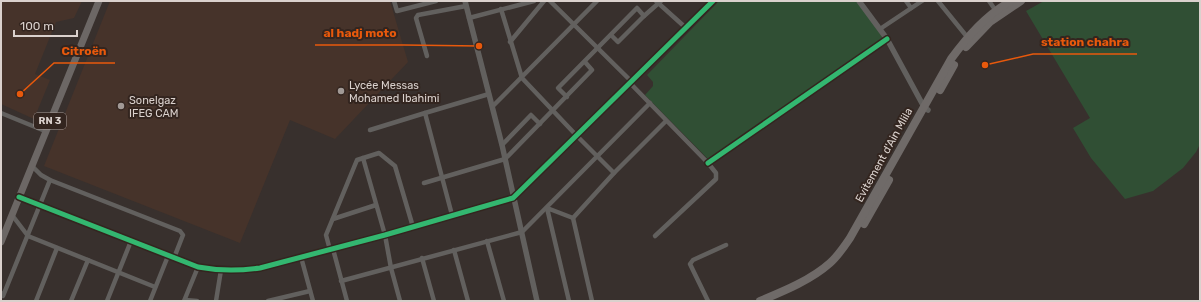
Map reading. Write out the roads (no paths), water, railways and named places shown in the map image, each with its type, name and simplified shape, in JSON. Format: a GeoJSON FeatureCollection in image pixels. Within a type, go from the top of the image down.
{"type":"FeatureCollection","features":[{"type":"Feature","properties":{"kind":"highway","name":"Evitement d'Ain Mlila"},"geometry":{"type":"LineString","coordinates":[[773,301],[792,293],[824,274],[835,266],[852,245],[875,206],[951,59],[982,22],[1011,1]]}},
{"type":"Feature","properties":{"kind":"highway","name":"Evitement d'Ain Mlila"},"geometry":{"type":"LineString","coordinates":[[760,301],[788,289],[815,274],[831,262],[850,238],[926,108],[967,46],[990,22],[1021,1]]}},
{"type":"Feature","properties":{"kind":"main road","name":"RN 3"},"geometry":{"type":"LineString","coordinates":[[1,242],[99,1]]}},
{"type":"Feature","properties":{"kind":"street"},"geometry":{"type":"LineString","coordinates":[[394,1],[397,12],[436,1]]}},
{"type":"Feature","properties":{"kind":"street"},"geometry":{"type":"LineString","coordinates":[[469,18],[534,1]]}},
{"type":"Feature","properties":{"kind":"street"},"geometry":{"type":"LineString","coordinates":[[510,42],[544,1]]}},
{"type":"Feature","properties":{"kind":"street"},"geometry":{"type":"LineString","coordinates":[[550,1],[598,48],[716,173],[716,179],[655,236]]}},
{"type":"Feature","properties":{"kind":"street"},"geometry":{"type":"LineString","coordinates":[[493,106],[597,1]]}},
{"type":"Feature","properties":{"kind":"street"},"geometry":{"type":"LineString","coordinates":[[19,198],[198,267],[220,270],[260,268],[385,235],[513,198],[713,1]]}},
{"type":"Feature","properties":{"kind":"street"},"geometry":{"type":"LineString","coordinates":[[859,1],[887,39],[926,108]]}},
{"type":"Feature","properties":{"kind":"street"},"geometry":{"type":"LineString","coordinates":[[906,1],[911,8]]}},
{"type":"Feature","properties":{"kind":"street"},"geometry":{"type":"LineString","coordinates":[[880,29],[922,1]]}},
{"type":"Feature","properties":{"kind":"street"},"geometry":{"type":"LineString","coordinates":[[938,1],[968,38]]}},
{"type":"Feature","properties":{"kind":"street"},"geometry":{"type":"LineString","coordinates":[[988,1],[996,11]]}},
{"type":"Feature","properties":{"kind":"street"},"geometry":{"type":"LineString","coordinates":[[611,35],[618,42],[658,2],[686,28]]}},
{"type":"Feature","properties":{"kind":"street"},"geometry":{"type":"LineString","coordinates":[[426,56],[416,18],[418,15],[465,3],[488,94],[493,106],[537,301]]}},
{"type":"Feature","properties":{"kind":"street"},"geometry":{"type":"LineString","coordinates":[[567,97],[558,88],[636,8],[644,16]]}},
{"type":"Feature","properties":{"kind":"street"},"geometry":{"type":"LineString","coordinates":[[501,9],[522,78],[552,111],[614,173]]}},
{"type":"Feature","properties":{"kind":"street"},"geometry":{"type":"LineString","coordinates":[[708,163],[887,39]]}},
{"type":"Feature","properties":{"kind":"street"},"geometry":{"type":"LineString","coordinates":[[424,183],[505,159],[592,70],[585,62]]}},
{"type":"Feature","properties":{"kind":"street"},"geometry":{"type":"LineString","coordinates":[[370,130],[488,94]]}},
{"type":"Feature","properties":{"kind":"street"},"geometry":{"type":"LineString","coordinates":[[341,281],[522,232],[650,103]]}},
{"type":"Feature","properties":{"kind":"street"},"geometry":{"type":"LineString","coordinates":[[1,113],[46,131]]}},
{"type":"Feature","properties":{"kind":"street"},"geometry":{"type":"LineString","coordinates":[[425,113],[452,215]]}},
{"type":"Feature","properties":{"kind":"street"},"geometry":{"type":"LineString","coordinates":[[502,145],[531,116],[540,124]]}},
{"type":"Feature","properties":{"kind":"street"},"geometry":{"type":"LineString","coordinates":[[572,218],[666,121]]}},
{"type":"Feature","properties":{"kind":"street"},"geometry":{"type":"LineString","coordinates":[[347,301],[326,235],[357,160],[379,153],[395,166],[413,227]]}},
{"type":"Feature","properties":{"kind":"street"},"geometry":{"type":"LineString","coordinates":[[363,158],[385,235],[399,301]]}},
{"type":"Feature","properties":{"kind":"street"},"geometry":{"type":"LineString","coordinates":[[32,166],[41,175],[50,180],[180,231],[183,235],[174,258]]}},
{"type":"Feature","properties":{"kind":"street"},"geometry":{"type":"LineString","coordinates":[[1,293],[3,296],[50,180]]}},
{"type":"Feature","properties":{"kind":"street"},"geometry":{"type":"LineString","coordinates":[[333,219],[376,205]]}},
{"type":"Feature","properties":{"kind":"street"},"geometry":{"type":"LineString","coordinates":[[547,208],[572,218]]}},
{"type":"Feature","properties":{"kind":"street"},"geometry":{"type":"LineString","coordinates":[[547,208],[569,301]]}},
{"type":"Feature","properties":{"kind":"street"},"geometry":{"type":"LineString","coordinates":[[12,215],[28,236],[155,287]]}},
{"type":"Feature","properties":{"kind":"street"},"geometry":{"type":"LineString","coordinates":[[572,218],[592,301]]}},
{"type":"Feature","properties":{"kind":"street"},"geometry":{"type":"LineString","coordinates":[[107,301],[131,241]]}},
{"type":"Feature","properties":{"kind":"street"},"geometry":{"type":"LineString","coordinates":[[486,242],[504,301]]}},
{"type":"Feature","properties":{"kind":"street"},"geometry":{"type":"LineString","coordinates":[[708,301],[690,264],[693,260],[726,245]]}},
{"type":"Feature","properties":{"kind":"street"},"geometry":{"type":"LineString","coordinates":[[36,301],[57,248]]}},
{"type":"Feature","properties":{"kind":"street"},"geometry":{"type":"LineString","coordinates":[[454,250],[468,301]]}},
{"type":"Feature","properties":{"kind":"street"},"geometry":{"type":"LineString","coordinates":[[150,301],[168,256]]}},
{"type":"Feature","properties":{"kind":"street"},"geometry":{"type":"LineString","coordinates":[[301,257],[313,301]]}},
{"type":"Feature","properties":{"kind":"street"},"geometry":{"type":"LineString","coordinates":[[422,258],[434,301]]}},
{"type":"Feature","properties":{"kind":"street"},"geometry":{"type":"LineString","coordinates":[[71,301],[88,260]]}},
{"type":"Feature","properties":{"kind":"street"},"geometry":{"type":"LineString","coordinates":[[197,301],[184,300],[198,267]]}},
{"type":"Feature","properties":{"kind":"street"},"geometry":{"type":"LineString","coordinates":[[216,301],[220,270]]}},
{"type":"Feature","properties":{"kind":"street"},"geometry":{"type":"LineString","coordinates":[[268,301],[310,291]]}},
{"type":"Feature","properties":{"kind":"place","name":"al hadj moto"},"geometry":{"type":"Point","coordinates":[479,46]}},
{"type":"Feature","properties":{"kind":"place","name":"station chahra"},"geometry":{"type":"Point","coordinates":[985,65]}},
{"type":"Feature","properties":{"kind":"place","name":"Lycée Messas Mohamed Ibahimi"},"geometry":{"type":"Point","coordinates":[341,91]}},
{"type":"Feature","properties":{"kind":"place","name":"Citroën"},"geometry":{"type":"Point","coordinates":[20,94]}},
{"type":"Feature","properties":{"kind":"place","name":"Sonelgaz IFEG CAM"},"geometry":{"type":"Point","coordinates":[121,106]}}]}
